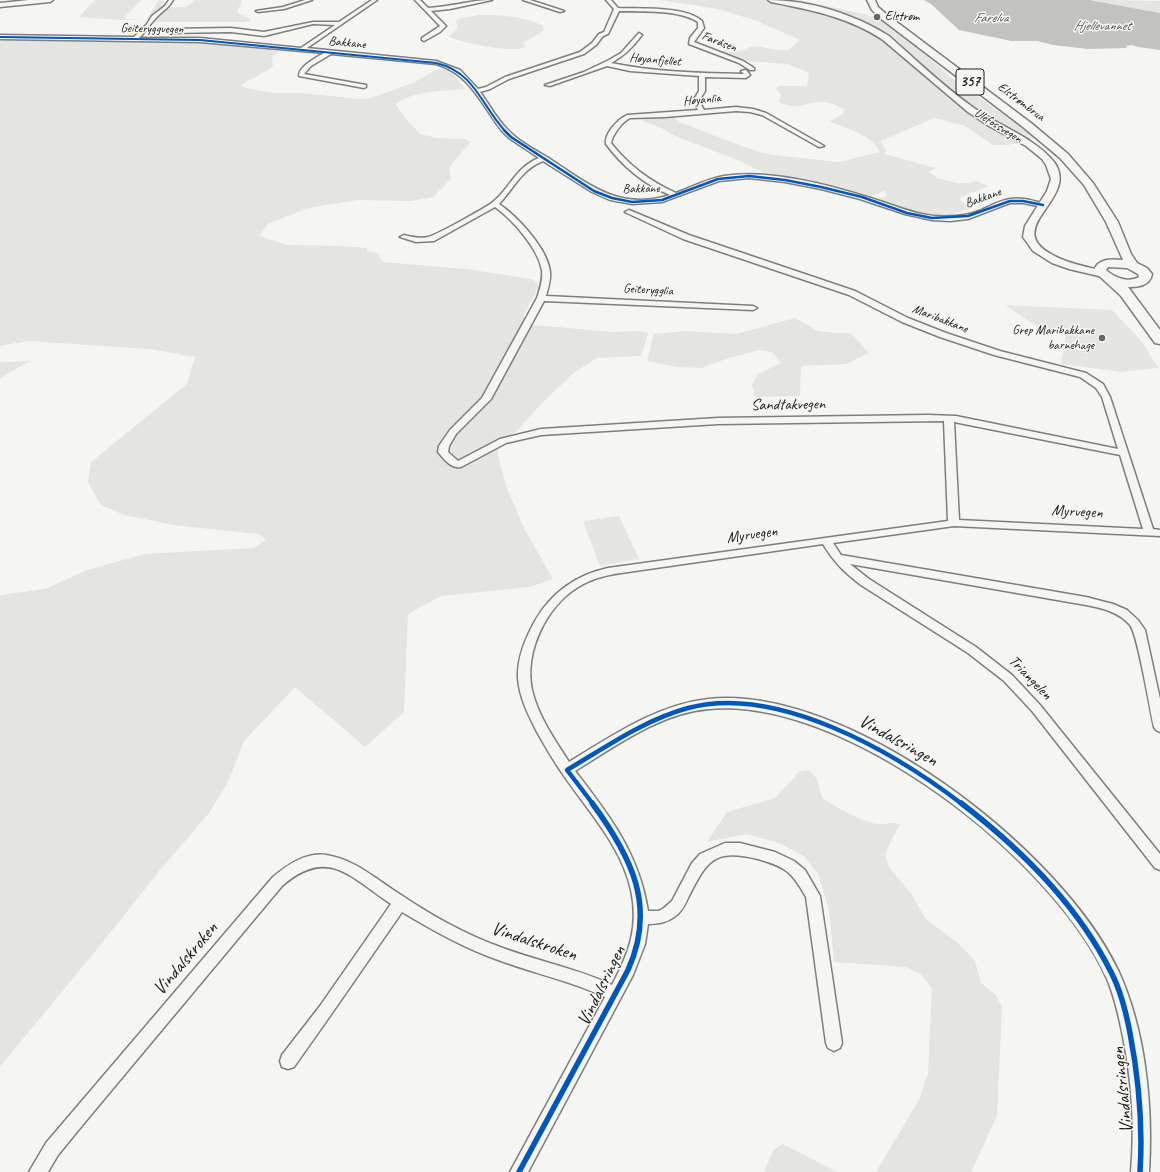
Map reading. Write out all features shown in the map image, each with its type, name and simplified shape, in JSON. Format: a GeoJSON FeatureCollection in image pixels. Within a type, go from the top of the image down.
{"type":"FeatureCollection","features":[{"type":"Feature","properties":{"kind":"main road","name":"Elstrømbrua"},"geometry":{"type":"LineString","coordinates":[[872,1],[874,8],[883,16],[1028,125],[1064,156],[1088,183],[1103,210],[1112,222],[1125,254],[1139,274]]}},
{"type":"Feature","properties":{"kind":"main road","name":"Elstrømbrua"},"geometry":{"type":"LineString","coordinates":[[1103,210],[1107,264]]}},
{"type":"Feature","properties":{"kind":"main road"},"geometry":{"type":"LineString","coordinates":[[1107,264],[1118,263],[1139,274],[1158,276]]}},
{"type":"Feature","properties":{"kind":"main road"},"geometry":{"type":"LineString","coordinates":[[1107,264],[1124,282],[1139,274]]}},
{"type":"Feature","properties":{"kind":"main road"},"geometry":{"type":"LineString","coordinates":[[1107,264],[1160,340]]}},
{"type":"Feature","properties":{"kind":"main road","name":"357"},"geometry":{"type":"LineString","coordinates":[[1139,274],[1143,300],[1160,328]]}},
{"type":"Feature","properties":{"kind":"street"},"geometry":{"type":"LineString","coordinates":[[0,5],[50,0]]}},
{"type":"Feature","properties":{"kind":"street"},"geometry":{"type":"LineString","coordinates":[[135,39],[149,25],[154,17],[167,7],[171,0]]}},
{"type":"Feature","properties":{"kind":"street"},"geometry":{"type":"LineString","coordinates":[[258,11],[289,7],[310,0]]}},
{"type":"Feature","properties":{"kind":"street"},"geometry":{"type":"LineString","coordinates":[[302,49],[375,0]]}},
{"type":"Feature","properties":{"kind":"street"},"geometry":{"type":"LineString","coordinates":[[417,0],[443,26],[438,31],[424,38]]}},
{"type":"Feature","properties":{"kind":"street"},"geometry":{"type":"LineString","coordinates":[[427,10],[450,8],[490,0]]}},
{"type":"Feature","properties":{"kind":"street"},"geometry":{"type":"LineString","coordinates":[[525,0],[562,11]]}},
{"type":"Feature","properties":{"kind":"street"},"geometry":{"type":"LineString","coordinates":[[476,91],[488,88],[507,78],[579,54],[591,47],[601,35],[606,32],[617,9],[608,0]]}},
{"type":"Feature","properties":{"kind":"street","name":"Ulefossvegen"},"geometry":{"type":"LineString","coordinates":[[771,0],[839,15],[869,27],[886,38],[984,119],[1040,153],[1051,164],[1056,176],[1054,189],[1029,225],[1028,230],[1030,240],[1042,252],[1055,261],[1107,264]]}},
{"type":"Feature","properties":{"kind":"street","name":"Faråsen"},"geometry":{"type":"LineString","coordinates":[[617,9],[674,13],[695,17],[700,21],[701,28],[693,38],[692,43],[741,62],[752,69]]}},
{"type":"Feature","properties":{"kind":"street"},"geometry":{"type":"LineString","coordinates":[[170,31],[231,30],[264,34],[313,22],[341,24]]}},
{"type":"Feature","properties":{"kind":"street","name":"Høyanfjellet"},"geometry":{"type":"LineString","coordinates":[[548,85],[606,64],[629,48],[636,41],[639,35]]}},
{"type":"Feature","properties":{"kind":"street","name":"Geiteryggvegen"},"geometry":{"type":"LineString","coordinates":[[0,37],[200,40],[302,49]]}},
{"type":"Feature","properties":{"kind":"street","name":"Bakkane"},"geometry":{"type":"LineString","coordinates":[[302,49],[417,60],[443,65],[460,72],[476,91],[505,132],[586,187],[607,197],[624,201],[643,202],[658,200],[675,196],[715,180],[742,176],[761,176],[790,180],[856,195],[907,213],[943,219],[968,217],[1000,203],[1010,201],[1026,201],[1043,205]]}},
{"type":"Feature","properties":{"kind":"street","name":"Bakkane"},"geometry":{"type":"LineString","coordinates":[[331,52],[310,65],[301,72],[301,75],[364,86]]}},
{"type":"Feature","properties":{"kind":"street","name":"Høyanfjellet"},"geometry":{"type":"LineString","coordinates":[[606,64],[637,70],[702,75],[747,75],[744,71]]}},
{"type":"Feature","properties":{"kind":"street","name":"Høyanfjellet"},"geometry":{"type":"LineString","coordinates":[[702,75],[702,91],[696,102],[702,112]]}},
{"type":"Feature","properties":{"kind":"street","name":"Høyanlia"},"geometry":{"type":"LineString","coordinates":[[675,196],[646,181],[610,147],[608,143],[609,137],[623,119],[629,116],[665,115],[736,109],[756,111],[820,146]]}},
{"type":"Feature","properties":{"kind":"street"},"geometry":{"type":"LineString","coordinates":[[404,238],[422,240],[435,237],[495,204],[525,166],[544,158]]}},
{"type":"Feature","properties":{"kind":"street"},"geometry":{"type":"LineString","coordinates":[[495,204],[510,216],[525,233],[545,264],[546,281],[541,298]]}},
{"type":"Feature","properties":{"kind":"street","name":"Maribakkane"},"geometry":{"type":"LineString","coordinates":[[629,212],[686,236],[852,293],[904,320],[942,336],[997,353],[1063,368],[1083,375],[1096,382],[1103,392],[1124,453],[1156,532]]}},
{"type":"Feature","properties":{"kind":"street","name":"Geiterygglia"},"geometry":{"type":"LineString","coordinates":[[541,298],[753,308]]}},
{"type":"Feature","properties":{"kind":"street","name":"Sandtakvegen"},"geometry":{"type":"LineString","coordinates":[[541,298],[486,399],[476,411],[450,434],[444,443],[443,452],[458,465],[503,441],[557,430],[718,421],[949,419],[992,425],[1124,453]]}},
{"type":"Feature","properties":{"kind":"street"},"geometry":{"type":"LineString","coordinates":[[949,419],[952,511],[954,523]]}},
{"type":"Feature","properties":{"kind":"street","name":"Myrvegen"},"geometry":{"type":"LineString","coordinates":[[567,770],[535,713],[527,694],[524,679],[525,663],[529,644],[536,628],[544,616],[566,590],[585,578],[604,572],[954,523],[1156,532]]}},
{"type":"Feature","properties":{"kind":"street","name":"Triangelen"},"geometry":{"type":"LineString","coordinates":[[826,540],[837,558],[849,570],[972,650],[1008,678],[1036,708],[1160,864]]}},
{"type":"Feature","properties":{"kind":"street"},"geometry":{"type":"LineString","coordinates":[[837,558],[1086,601],[1111,607],[1119,611],[1136,623],[1139,630],[1160,727]]}},
{"type":"Feature","properties":{"kind":"street","name":"Vindalsringen"},"geometry":{"type":"LineString","coordinates":[[519,1172],[616,994],[636,952],[640,936],[640,900],[631,867],[597,810],[567,770],[662,716],[684,708],[729,703],[778,710],[806,718],[825,725],[878,750],[945,791],[1001,835],[1048,882],[1085,928],[1112,973],[1122,1000],[1129,1025],[1141,1089],[1142,1140],[1140,1172]]}},
{"type":"Feature","properties":{"kind":"street"},"geometry":{"type":"LineString","coordinates":[[641,918],[660,917],[669,913],[677,905],[697,867],[705,858],[714,853],[725,850],[740,849],[775,858],[789,865],[800,874],[813,896],[834,1043]]}},
{"type":"Feature","properties":{"kind":"street","name":"Vindalskroken"},"geometry":{"type":"LineString","coordinates":[[38,1172],[52,1149],[79,1116],[286,874],[294,868],[313,861],[331,861],[362,877],[400,903],[476,944],[527,963],[574,976],[616,994]]}},
{"type":"Feature","properties":{"kind":"street"},"geometry":{"type":"LineString","coordinates":[[288,1061],[325,1011],[400,903]]}},
{"type":"Feature","properties":{"kind":"shaded area"},"geometry":{"type":"Polygon","coordinates":[[[95,0],[141,0],[125,17],[125,19],[147,19],[159,0],[166,2],[163,7],[184,7],[195,0],[242,0],[237,13],[251,19],[249,22],[155,22],[153,19],[121,20],[79,17],[95,0]]]}},
{"type":"Feature","properties":{"kind":"shaded area"},"geometry":{"type":"Polygon","coordinates":[[[660,0],[800,0],[867,15],[890,25],[920,49],[949,76],[1035,137],[1008,145],[993,145],[965,126],[934,118],[881,141],[886,150],[885,156],[905,168],[892,172],[897,178],[880,193],[868,197],[762,172],[738,160],[680,138],[641,120],[644,118],[673,117],[682,123],[747,148],[763,153],[782,156],[839,162],[879,152],[876,146],[865,137],[850,129],[829,121],[842,115],[844,110],[834,104],[818,102],[795,106],[779,102],[781,95],[776,88],[778,86],[807,86],[809,73],[788,64],[744,61],[717,51],[735,52],[754,46],[788,50],[800,40],[757,21],[718,9],[660,0]]]}},
{"type":"Feature","properties":{"kind":"shaded area"},"geometry":{"type":"Polygon","coordinates":[[[1089,0],[1111,0],[1146,9],[1143,10],[1089,0]]]}},
{"type":"Feature","properties":{"kind":"shaded area"},"geometry":{"type":"Polygon","coordinates":[[[1111,0],[1160,1],[1160,13],[1143,10],[1146,9],[1111,0]]]}},
{"type":"Feature","properties":{"kind":"shaded area"},"geometry":{"type":"Polygon","coordinates":[[[479,15],[520,18],[543,26],[544,30],[525,42],[523,44],[526,46],[512,49],[489,47],[449,37],[458,27],[456,22],[457,19],[479,15]]]}},
{"type":"Feature","properties":{"kind":"shaded area"},"geometry":{"type":"Polygon","coordinates":[[[0,38],[198,42],[258,46],[279,52],[272,57],[273,65],[270,69],[241,85],[246,88],[275,93],[302,93],[359,99],[370,98],[413,83],[436,70],[444,69],[453,73],[465,89],[420,94],[404,99],[396,104],[401,113],[420,134],[437,138],[465,139],[471,142],[449,167],[451,179],[433,197],[411,201],[358,200],[308,208],[268,224],[259,236],[287,245],[367,248],[367,251],[377,253],[383,262],[467,269],[531,279],[537,282],[538,288],[523,316],[533,325],[613,332],[637,331],[648,333],[641,356],[597,358],[575,372],[543,402],[516,432],[495,443],[506,486],[525,530],[553,579],[530,587],[441,596],[408,614],[404,712],[365,747],[295,687],[244,741],[229,780],[209,813],[160,870],[0,1067],[0,595],[45,589],[87,570],[145,554],[253,548],[266,540],[259,534],[173,525],[124,515],[101,505],[88,482],[91,462],[187,384],[195,357],[149,349],[28,341],[0,346],[0,38]]]}},
{"type":"Feature","properties":{"kind":"shaded area"},"geometry":{"type":"Polygon","coordinates":[[[885,154],[936,168],[929,172],[937,178],[957,183],[976,181],[989,186],[961,197],[960,200],[972,208],[950,215],[927,214],[899,208],[877,198],[883,198],[887,195],[879,184],[885,154]]]}},
{"type":"Feature","properties":{"kind":"shaded area","name":"Grep Maribakkane barnehage"},"geometry":{"type":"Polygon","coordinates":[[[1005,305],[1112,310],[1144,344],[1158,368],[1121,372],[1061,364],[1066,333],[1041,329],[1005,305]]]}},
{"type":"Feature","properties":{"kind":"shaded area"},"geometry":{"type":"Polygon","coordinates":[[[795,318],[818,331],[851,333],[869,353],[846,364],[801,366],[800,396],[755,397],[752,385],[758,374],[781,363],[772,352],[759,350],[701,368],[676,367],[647,361],[654,334],[684,331],[736,334],[795,318]]]}},
{"type":"Feature","properties":{"kind":"shaded area"},"geometry":{"type":"Polygon","coordinates":[[[30,361],[0,378],[0,362],[30,361]]]}},
{"type":"Feature","properties":{"kind":"shaded area"},"geometry":{"type":"Polygon","coordinates":[[[619,516],[639,559],[600,566],[583,521],[619,516]]]}},
{"type":"Feature","properties":{"kind":"shaded area"},"geometry":{"type":"Polygon","coordinates":[[[809,770],[817,779],[822,798],[828,802],[862,820],[876,824],[894,823],[900,825],[885,854],[889,867],[910,892],[926,919],[959,944],[975,961],[981,983],[996,995],[1002,1007],[997,1116],[971,1172],[876,1172],[920,1098],[928,1073],[932,989],[921,974],[906,967],[834,962],[829,909],[818,874],[804,856],[779,843],[747,834],[707,842],[727,812],[775,798],[800,771],[809,770]]]}},
{"type":"Feature","properties":{"kind":"shaded area"},"geometry":{"type":"Polygon","coordinates":[[[783,1144],[837,1172],[764,1172],[774,1149],[783,1144]]]}},
{"type":"Feature","properties":{"kind":"water"},"geometry":{"type":"Polygon","coordinates":[[[924,0],[1089,0],[1160,13],[1160,50],[1132,45],[1126,46],[1127,48],[1088,49],[1053,45],[1037,41],[1011,41],[959,30],[931,4],[924,0]]]}},
{"type":"Feature","properties":{"kind":"cycle path"},"geometry":{"type":"LineString","coordinates":[[0,37],[200,40],[425,61],[442,64],[458,71],[472,84],[497,121],[511,137],[594,191],[622,201],[652,202],[678,195],[718,179],[749,176],[785,180],[821,187],[862,197],[907,213],[932,218],[968,216],[980,213],[1010,201],[1023,201],[1043,205]]}},
{"type":"Feature","properties":{"kind":"cycle path"},"geometry":{"type":"LineString","coordinates":[[519,1172],[628,970],[637,949],[640,935],[641,912],[638,889],[631,868],[608,826],[567,770],[617,739],[670,713],[689,707],[731,703],[777,709],[822,723],[885,754],[951,796],[983,820],[1043,875],[1069,906],[1092,938],[1111,972],[1120,994],[1134,1052],[1141,1103],[1142,1136],[1140,1172]]}},
{"type":"Feature","properties":{"kind":"place","name":"Elstrøm"},"geometry":{"type":"Point","coordinates":[877,17]}},
{"type":"Feature","properties":{"kind":"place","name":"Grep Maribakkane barnehage"},"geometry":{"type":"Point","coordinates":[1102,338]}},
{"type":"Feature","properties":{"kind":"water label","name":"Farelva"},"geometry":{"type":"Point","coordinates":[991,18]}},
{"type":"Feature","properties":{"kind":"water label","name":"Hjellevannet"},"geometry":{"type":"Point","coordinates":[1102,26]}}]}
